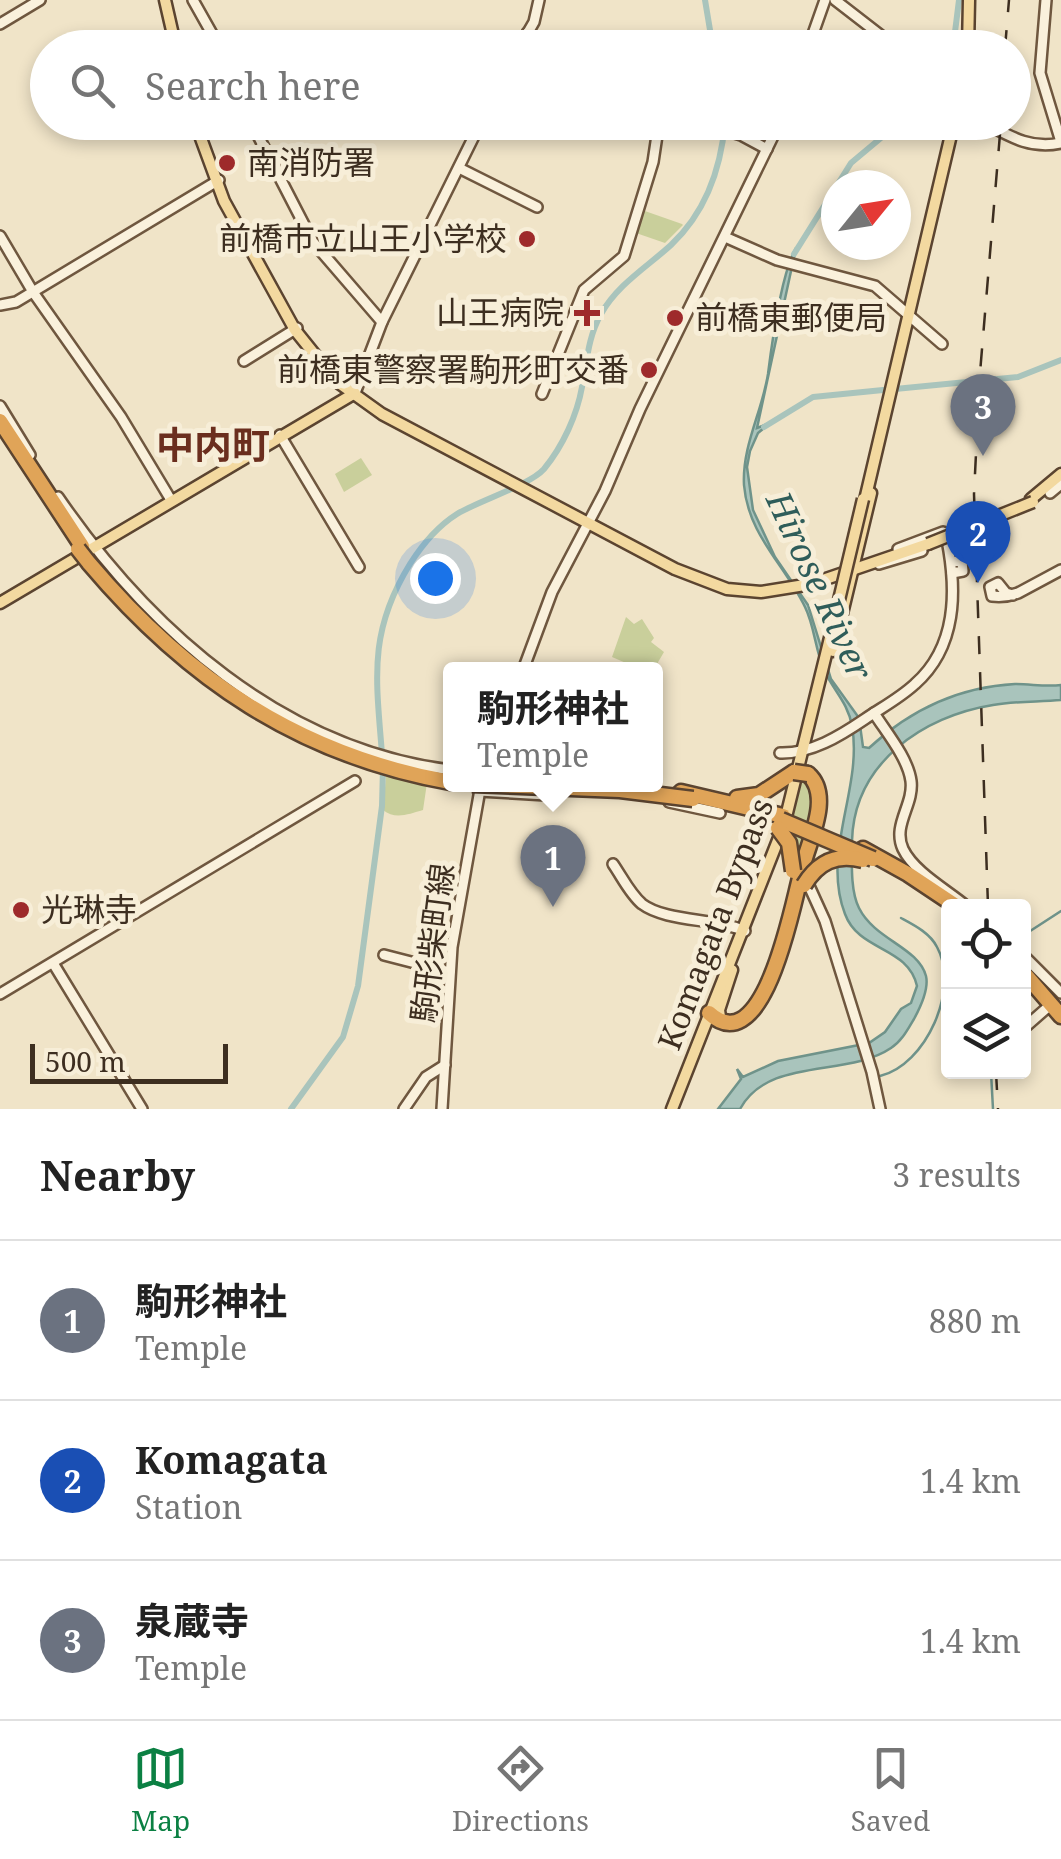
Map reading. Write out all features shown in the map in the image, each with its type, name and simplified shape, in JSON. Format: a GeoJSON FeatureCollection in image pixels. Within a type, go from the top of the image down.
{"type":"FeatureCollection","features":[{"type":"Feature","properties":{"kind":"highway"},"geometry":{"type":"LineString","coordinates":[[0,421],[87,553]]}},
{"type":"Feature","properties":{"kind":"highway"},"geometry":{"type":"LineString","coordinates":[[0,430],[87,553],[154,634],[230,694],[297,734],[443,777]]}},
{"type":"Feature","properties":{"kind":"highway"},"geometry":{"type":"LineString","coordinates":[[638,792],[724,804],[755,796],[800,775]]}},
{"type":"Feature","properties":{"kind":"highway"},"geometry":{"type":"LineString","coordinates":[[714,1015],[734,1023],[750,1016],[780,956],[799,879],[817,797],[814,784],[800,775],[783,780],[778,789],[781,818],[799,879]]}},
{"type":"Feature","properties":{"kind":"highway"},"geometry":{"type":"LineString","coordinates":[[663,789],[781,818],[843,839],[941,901]]}},
{"type":"Feature","properties":{"kind":"highway"},"geometry":{"type":"LineString","coordinates":[[781,818],[873,859]]}},
{"type":"Feature","properties":{"kind":"highway"},"geometry":{"type":"LineString","coordinates":[[799,879],[832,859],[873,859]]}},
{"type":"Feature","properties":{"kind":"highway"},"geometry":{"type":"LineString","coordinates":[[1031,977],[1058,1004]]}},
{"type":"Feature","properties":{"kind":"main road"},"geometry":{"type":"LineString","coordinates":[[167,0],[174,30]]}},
{"type":"Feature","properties":{"kind":"main road"},"geometry":{"type":"LineString","coordinates":[[965,30],[966,0]]}},
{"type":"Feature","properties":{"kind":"main road"},"geometry":{"type":"LineString","coordinates":[[202,140],[243,238],[321,365],[354,394],[589,521],[708,580],[748,588],[794,586],[851,571],[1032,500],[1061,479]]}},
{"type":"Feature","properties":{"kind":"main road"},"geometry":{"type":"LineString","coordinates":[[908,312],[947,140]]}},
{"type":"Feature","properties":{"kind":"main road"},"geometry":{"type":"LineString","coordinates":[[826,661],[948,140]]}},
{"type":"Feature","properties":{"kind":"main road"},"geometry":{"type":"LineString","coordinates":[[929,213],[934,201]]}},
{"type":"Feature","properties":{"kind":"main road"},"geometry":{"type":"LineString","coordinates":[[0,603],[354,394]]}},
{"type":"Feature","properties":{"kind":"main road"},"geometry":{"type":"LineString","coordinates":[[826,661],[851,571],[886,404]]}},
{"type":"Feature","properties":{"kind":"main road"},"geometry":{"type":"LineString","coordinates":[[826,661],[851,571]]}},
{"type":"Feature","properties":{"kind":"main road","name":"Komagata Bypass"},"geometry":{"type":"LineString","coordinates":[[714,1015],[778,846],[826,661]]}},
{"type":"Feature","properties":{"kind":"main road","name":"Komagata Bypass"},"geometry":{"type":"LineString","coordinates":[[674,1109],[744,931]]}},
{"type":"Feature","properties":{"kind":"street"},"geometry":{"type":"LineString","coordinates":[[0,24],[40,0]]}},
{"type":"Feature","properties":{"kind":"street"},"geometry":{"type":"LineString","coordinates":[[193,0],[210,30]]}},
{"type":"Feature","properties":{"kind":"street"},"geometry":{"type":"LineString","coordinates":[[528,30],[539,0]]}},
{"type":"Feature","properties":{"kind":"street"},"geometry":{"type":"LineString","coordinates":[[814,30],[825,0]]}},
{"type":"Feature","properties":{"kind":"street"},"geometry":{"type":"LineString","coordinates":[[835,0],[873,30]]}},
{"type":"Feature","properties":{"kind":"street"},"geometry":{"type":"LineString","coordinates":[[1016,140],[1044,145],[1061,142],[1040,73],[1046,0]]}},
{"type":"Feature","properties":{"kind":"street"},"geometry":{"type":"LineString","coordinates":[[260,140],[313,242],[382,322]]}},
{"type":"Feature","properties":{"kind":"street"},"geometry":{"type":"LineString","coordinates":[[354,394],[382,322],[473,140]]}},
{"type":"Feature","properties":{"kind":"street"},"geometry":{"type":"LineString","coordinates":[[542,394],[584,290],[624,256],[656,140]]}},
{"type":"Feature","properties":{"kind":"street"},"geometry":{"type":"LineString","coordinates":[[747,140],[767,149]]}},
{"type":"Feature","properties":{"kind":"street"},"geometry":{"type":"LineString","coordinates":[[526,662],[552,592],[771,140]]}},
{"type":"Feature","properties":{"kind":"street"},"geometry":{"type":"LineString","coordinates":[[459,168],[536,207]]}},
{"type":"Feature","properties":{"kind":"street"},"geometry":{"type":"LineString","coordinates":[[0,306],[16,302],[217,181]]}},
{"type":"Feature","properties":{"kind":"street"},"geometry":{"type":"LineString","coordinates":[[0,236],[33,292],[167,488],[171,500]]}},
{"type":"Feature","properties":{"kind":"street"},"geometry":{"type":"LineString","coordinates":[[725,237],[790,264],[875,286],[942,344]]}},
{"type":"Feature","properties":{"kind":"street"},"geometry":{"type":"LineString","coordinates":[[244,361],[297,328]]}},
{"type":"Feature","properties":{"kind":"street"},"geometry":{"type":"LineString","coordinates":[[0,406],[87,553]]}},
{"type":"Feature","properties":{"kind":"street"},"geometry":{"type":"LineString","coordinates":[[280,435],[359,567]]}},
{"type":"Feature","properties":{"kind":"street"},"geometry":{"type":"LineString","coordinates":[[1050,493],[1061,479]]}},
{"type":"Feature","properties":{"kind":"street"},"geometry":{"type":"LineString","coordinates":[[780,754],[805,749],[876,716],[914,686],[935,660],[953,611],[952,573],[962,571],[962,562],[950,561],[945,536],[895,561],[851,571]]}},
{"type":"Feature","properties":{"kind":"street"},"geometry":{"type":"LineString","coordinates":[[1013,595],[1061,570]]}},
{"type":"Feature","properties":{"kind":"street"},"geometry":{"type":"LineString","coordinates":[[876,716],[902,758],[912,784],[900,830],[902,847],[914,863],[958,899]]}},
{"type":"Feature","properties":{"kind":"street"},"geometry":{"type":"LineString","coordinates":[[379,759],[443,769]]}},
{"type":"Feature","properties":{"kind":"street"},"geometry":{"type":"LineString","coordinates":[[0,994],[355,780]]}},
{"type":"Feature","properties":{"kind":"street","name":"駒形柴町線"},"geometry":{"type":"LineString","coordinates":[[442,1109],[450,972],[476,792]]}},
{"type":"Feature","properties":{"kind":"street"},"geometry":{"type":"LineString","coordinates":[[515,792],[546,796]]}},
{"type":"Feature","properties":{"kind":"street"},"geometry":{"type":"LineString","coordinates":[[648,799],[724,804]]}},
{"type":"Feature","properties":{"kind":"street"},"geometry":{"type":"LineString","coordinates":[[778,846],[817,898],[872,1071],[878,1106]]}},
{"type":"Feature","properties":{"kind":"street"},"geometry":{"type":"LineString","coordinates":[[613,864],[646,907],[744,931]]}},
{"type":"Feature","properties":{"kind":"street"},"geometry":{"type":"LineString","coordinates":[[384,955],[450,972]]}},
{"type":"Feature","properties":{"kind":"street"},"geometry":{"type":"LineString","coordinates":[[53,962],[139,1108]]}},
{"type":"Feature","properties":{"kind":"street"},"geometry":{"type":"LineString","coordinates":[[1031,966],[1058,1004],[1031,1023]]}},
{"type":"Feature","properties":{"kind":"street"},"geometry":{"type":"LineString","coordinates":[[404,1109],[426,1077],[445,1065]]}},
{"type":"Feature","properties":{"kind":"green space"},"geometry":{"type":"Polygon","coordinates":[[[642,210],[683,225],[665,243],[636,233],[642,210]]]}},
{"type":"Feature","properties":{"kind":"green space"},"geometry":{"type":"Polygon","coordinates":[[[361,458],[372,475],[344,492],[335,474],[361,458]]]}},
{"type":"Feature","properties":{"kind":"green space"},"geometry":{"type":"Polygon","coordinates":[[[626,617],[634,624],[642,619],[654,638],[651,642],[664,652],[658,662],[624,662],[612,657],[626,617]]]}},
{"type":"Feature","properties":{"kind":"green space"},"geometry":{"type":"Polygon","coordinates":[[[386,777],[427,783],[423,810],[397,815],[383,810],[386,777]]]}},
{"type":"Feature","properties":{"kind":"green space"},"geometry":{"type":"Polygon","coordinates":[[[803,778],[810,786],[813,806],[799,863],[785,842],[803,778]]]}},
{"type":"Feature","properties":{"kind":"water"},"geometry":{"type":"Polygon","coordinates":[[[796,248],[757,428],[770,423],[758,433],[747,467],[753,510],[775,557],[808,605],[831,679],[859,718],[863,747],[869,748],[918,712],[974,690],[1015,684],[1061,685],[1061,700],[993,705],[942,720],[918,732],[879,767],[865,788],[856,813],[852,841],[854,893],[866,919],[921,966],[927,981],[919,1009],[898,1042],[873,1057],[789,1074],[753,1092],[740,1109],[718,1109],[741,1079],[737,1069],[743,1077],[778,1061],[869,1043],[885,1032],[901,1009],[911,1003],[917,986],[904,963],[861,936],[845,914],[838,867],[852,773],[852,726],[822,664],[805,607],[752,519],[744,485],[746,457],[765,388],[782,291],[796,248]]]}},
{"type":"Feature","properties":{"kind":"waterway"},"geometry":{"type":"LineString","coordinates":[[705,0],[710,30]]}},
{"type":"Feature","properties":{"kind":"waterway","name":"Hirose River"},"geometry":{"type":"LineString","coordinates":[[955,30],[959,0]]}},
{"type":"Feature","properties":{"kind":"waterway"},"geometry":{"type":"LineString","coordinates":[[382,754],[378,656],[396,589],[420,550],[443,524],[527,481],[551,460],[577,408],[591,340],[601,314],[624,285],[671,245],[694,218],[710,189],[722,140]]}},
{"type":"Feature","properties":{"kind":"waterway","name":"Hirose River"},"geometry":{"type":"LineString","coordinates":[[794,254],[851,163],[878,140]]}},
{"type":"Feature","properties":{"kind":"waterway"},"geometry":{"type":"LineString","coordinates":[[895,389],[1018,377],[1061,360]]}},
{"type":"Feature","properties":{"kind":"waterway"},"geometry":{"type":"LineString","coordinates":[[764,427],[813,397],[883,390]]}},
{"type":"Feature","properties":{"kind":"waterway"},"geometry":{"type":"LineString","coordinates":[[291,1109],[343,1037],[358,986],[382,806],[383,767]]}},
{"type":"Feature","properties":{"kind":"waterway"},"geometry":{"type":"LineString","coordinates":[[1031,930],[1061,911]]}},
{"type":"Feature","properties":{"kind":"waterway"},"geometry":{"type":"LineString","coordinates":[[880,1076],[897,1069],[924,1041],[941,1003],[944,983],[943,964],[934,942],[901,918]]}},
{"type":"Feature","properties":{"kind":"waterway"},"geometry":{"type":"LineString","coordinates":[[991,1079],[993,1109]]}},
{"type":"Feature","properties":{"kind":"railway"},"geometry":{"type":"LineString","coordinates":[[1006,30],[1009,0]]}},
{"type":"Feature","properties":{"kind":"railway"},"geometry":{"type":"LineString","coordinates":[[988,899],[974,494],[999,140]]}},
{"type":"Feature","properties":{"kind":"railway"},"geometry":{"type":"LineString","coordinates":[[996,1079],[998,1109]]}},
{"type":"Feature","properties":{"kind":"place","name":"南消防署"},"geometry":{"type":"Point","coordinates":[227,163]}},
{"type":"Feature","properties":{"kind":"place","name":"前橋市立山王小学校"},"geometry":{"type":"Point","coordinates":[527,239]}},
{"type":"Feature","properties":{"kind":"place","name":"山王病院"},"geometry":{"type":"Point","coordinates":[587,313]}},
{"type":"Feature","properties":{"kind":"place","name":"前橋東郵便局"},"geometry":{"type":"Point","coordinates":[675,318]}},
{"type":"Feature","properties":{"kind":"place","name":"前橋東警察署駒形町交番"},"geometry":{"type":"Point","coordinates":[649,370]}},
{"type":"Feature","properties":{"kind":"place","name":"泉蔵寺"},"geometry":{"type":"Point","coordinates":[983,456]}},
{"type":"Feature","properties":{"kind":"place","name":"Komagata"},"geometry":{"type":"Point","coordinates":[978,583]}},
{"type":"Feature","properties":{"kind":"place","name":"駒形神社"},"geometry":{"type":"Point","coordinates":[553,907]}},
{"type":"Feature","properties":{"kind":"place","name":"光琳寺"},"geometry":{"type":"Point","coordinates":[21,910]}},
{"type":"Feature","properties":{"kind":"district","name":"中内町"},"geometry":{"type":"Point","coordinates":[213,446]}}]}
